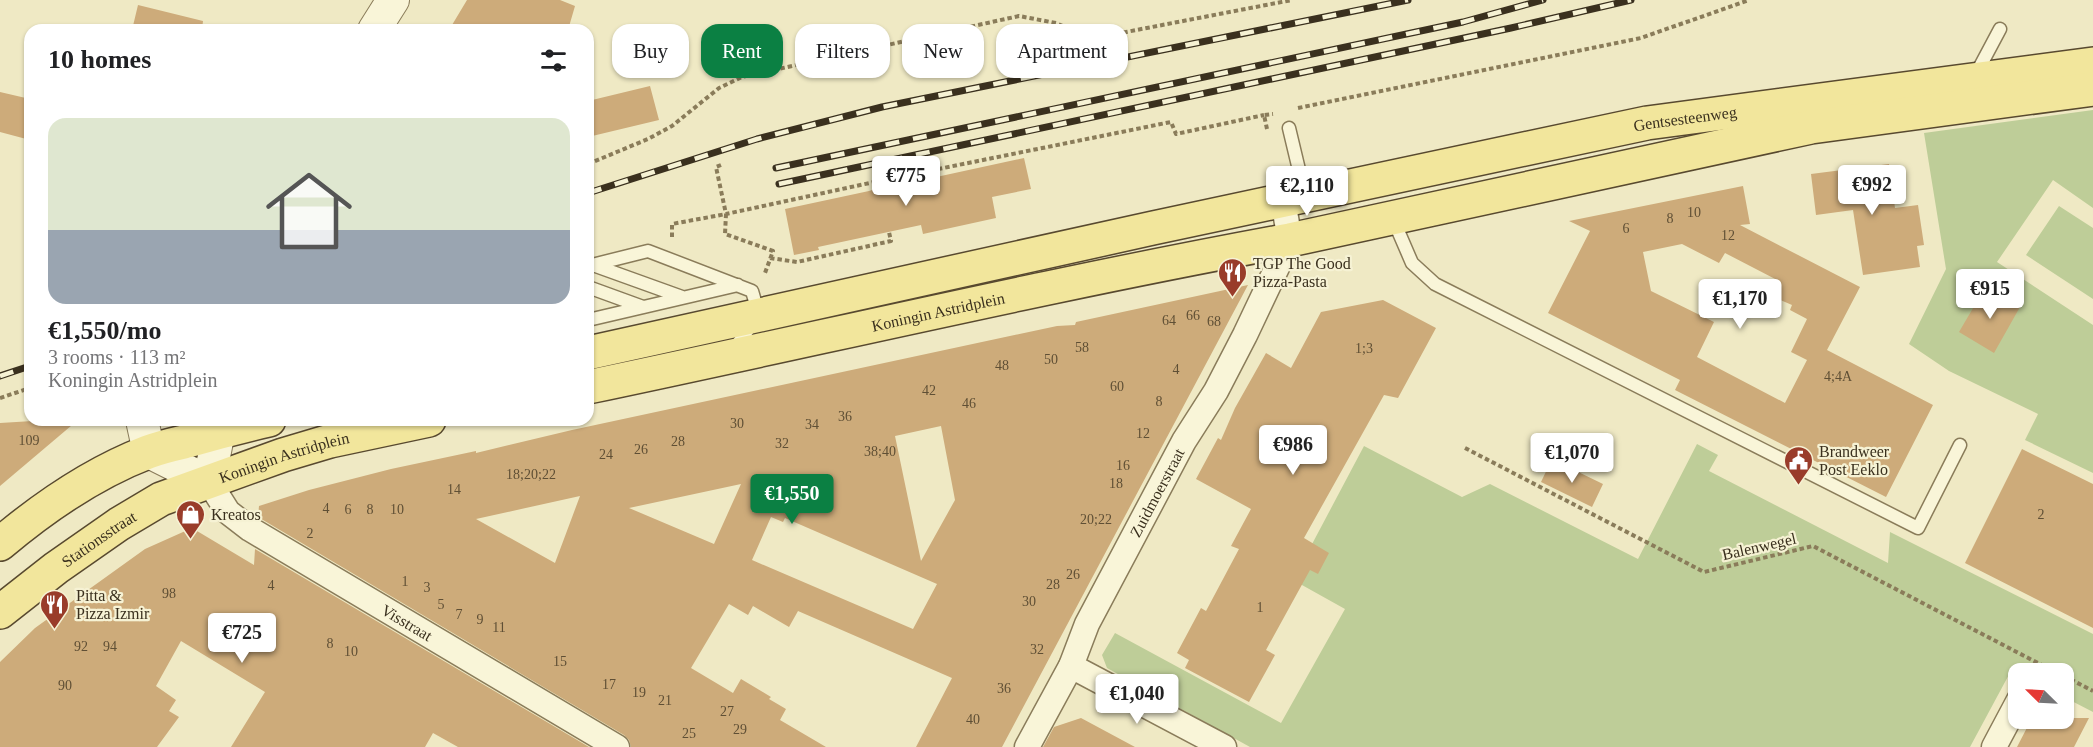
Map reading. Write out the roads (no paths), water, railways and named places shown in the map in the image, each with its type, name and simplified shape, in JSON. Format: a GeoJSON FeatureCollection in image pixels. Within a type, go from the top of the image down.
{"type":"FeatureCollection","features":[{"type":"Feature","properties":{"kind":"main road","name":"Gentsesteenweg"},"geometry":{"type":"LineString","coordinates":[[1294,199],[1647,123],[2093,64]]}},
{"type":"Feature","properties":{"kind":"main road","name":"Gentsesteenweg"},"geometry":{"type":"LineString","coordinates":[[1290,240],[1811,127],[2093,89]]}},
{"type":"Feature","properties":{"kind":"main road"},"geometry":{"type":"LineString","coordinates":[[594,352],[1294,199]]}},
{"type":"Feature","properties":{"kind":"main road","name":"Koningin Astridplein"},"geometry":{"type":"LineString","coordinates":[[594,386],[981,302],[1290,240]]}},
{"type":"Feature","properties":{"kind":"main road"},"geometry":{"type":"LineString","coordinates":[[0,544],[88,480],[214,426]]}},
{"type":"Feature","properties":{"kind":"main road","name":"Koningin Astridplein"},"geometry":{"type":"LineString","coordinates":[[209,482],[249,466],[330,441],[401,426]]}},
{"type":"Feature","properties":{"kind":"main road","name":"Stationsstraat"},"geometry":{"type":"LineString","coordinates":[[0,612],[56,568],[119,524],[160,499],[209,482]]}},
{"type":"Feature","properties":{"kind":"street"},"geometry":{"type":"LineString","coordinates":[[378,24],[393,0]]}},
{"type":"Feature","properties":{"kind":"street"},"geometry":{"type":"LineString","coordinates":[[1290,240],[1294,199]]}},
{"type":"Feature","properties":{"kind":"street","name":"Zuidmoerstraat"},"geometry":{"type":"LineString","coordinates":[[1027,747],[1071,666],[1092,614],[1184,441],[1216,391],[1290,240]]}},
{"type":"Feature","properties":{"kind":"street"},"geometry":{"type":"LineString","coordinates":[[143,426],[149,452],[209,482],[217,426]]}},
{"type":"Feature","properties":{"kind":"street","name":"Visstraat"},"geometry":{"type":"LineString","coordinates":[[209,482],[228,512],[250,529],[617,747]]}},
{"type":"Feature","properties":{"kind":"street"},"geometry":{"type":"LineString","coordinates":[[1071,666],[1224,747]]}},
{"type":"Feature","properties":{"kind":"street"},"geometry":{"type":"LineString","coordinates":[[1994,747],[2008,721]]}},
{"type":"Feature","properties":{"kind":"lane"},"geometry":{"type":"LineString","coordinates":[[1973,80],[2000,29]]}},
{"type":"Feature","properties":{"kind":"lane"},"geometry":{"type":"LineString","coordinates":[[1289,128],[1294,199]]}},
{"type":"Feature","properties":{"kind":"lane"},"geometry":{"type":"LineString","coordinates":[[1392,218],[1412,264],[1435,284],[1918,528],[1960,445]]}},
{"type":"Feature","properties":{"kind":"lane"},"geometry":{"type":"LineString","coordinates":[[594,265],[648,251],[752,291],[759,315],[728,357]]}},
{"type":"Feature","properties":{"kind":"lane"},"geometry":{"type":"LineString","coordinates":[[594,267],[684,298]]}},
{"type":"Feature","properties":{"kind":"lane"},"geometry":{"type":"LineString","coordinates":[[594,319],[738,285]]}},
{"type":"Feature","properties":{"kind":"lane"},"geometry":{"type":"LineString","coordinates":[[594,288],[644,308]]}},
{"type":"Feature","properties":{"kind":"lane"},"geometry":{"type":"LineString","coordinates":[[594,312],[608,316]]}},
{"type":"Feature","properties":{"kind":"railway"},"geometry":{"type":"LineString","coordinates":[[594,191],[757,139],[882,107],[1408,0]]}},
{"type":"Feature","properties":{"kind":"railway"},"geometry":{"type":"LineString","coordinates":[[776,168],[1463,22],[1543,0]]}},
{"type":"Feature","properties":{"kind":"railway"},"geometry":{"type":"LineString","coordinates":[[779,184],[1511,28],[1631,0]]}},
{"type":"Feature","properties":{"kind":"railway"},"geometry":{"type":"LineString","coordinates":[[0,376],[24,368]]}},
{"type":"Feature","properties":{"kind":"place","name":"TGP The Good Pizza-Pasta"},"geometry":{"type":"Point","coordinates":[1232,298]}},
{"type":"Feature","properties":{"kind":"place","name":"Brandweer Post Eeklo"},"geometry":{"type":"Point","coordinates":[1798,486]}},
{"type":"Feature","properties":{"kind":"place","name":"Kreatos"},"geometry":{"type":"Point","coordinates":[190,540]}},
{"type":"Feature","properties":{"kind":"place","name":"Pitta & Pizza Izmir"},"geometry":{"type":"Point","coordinates":[55,630]}}]}
